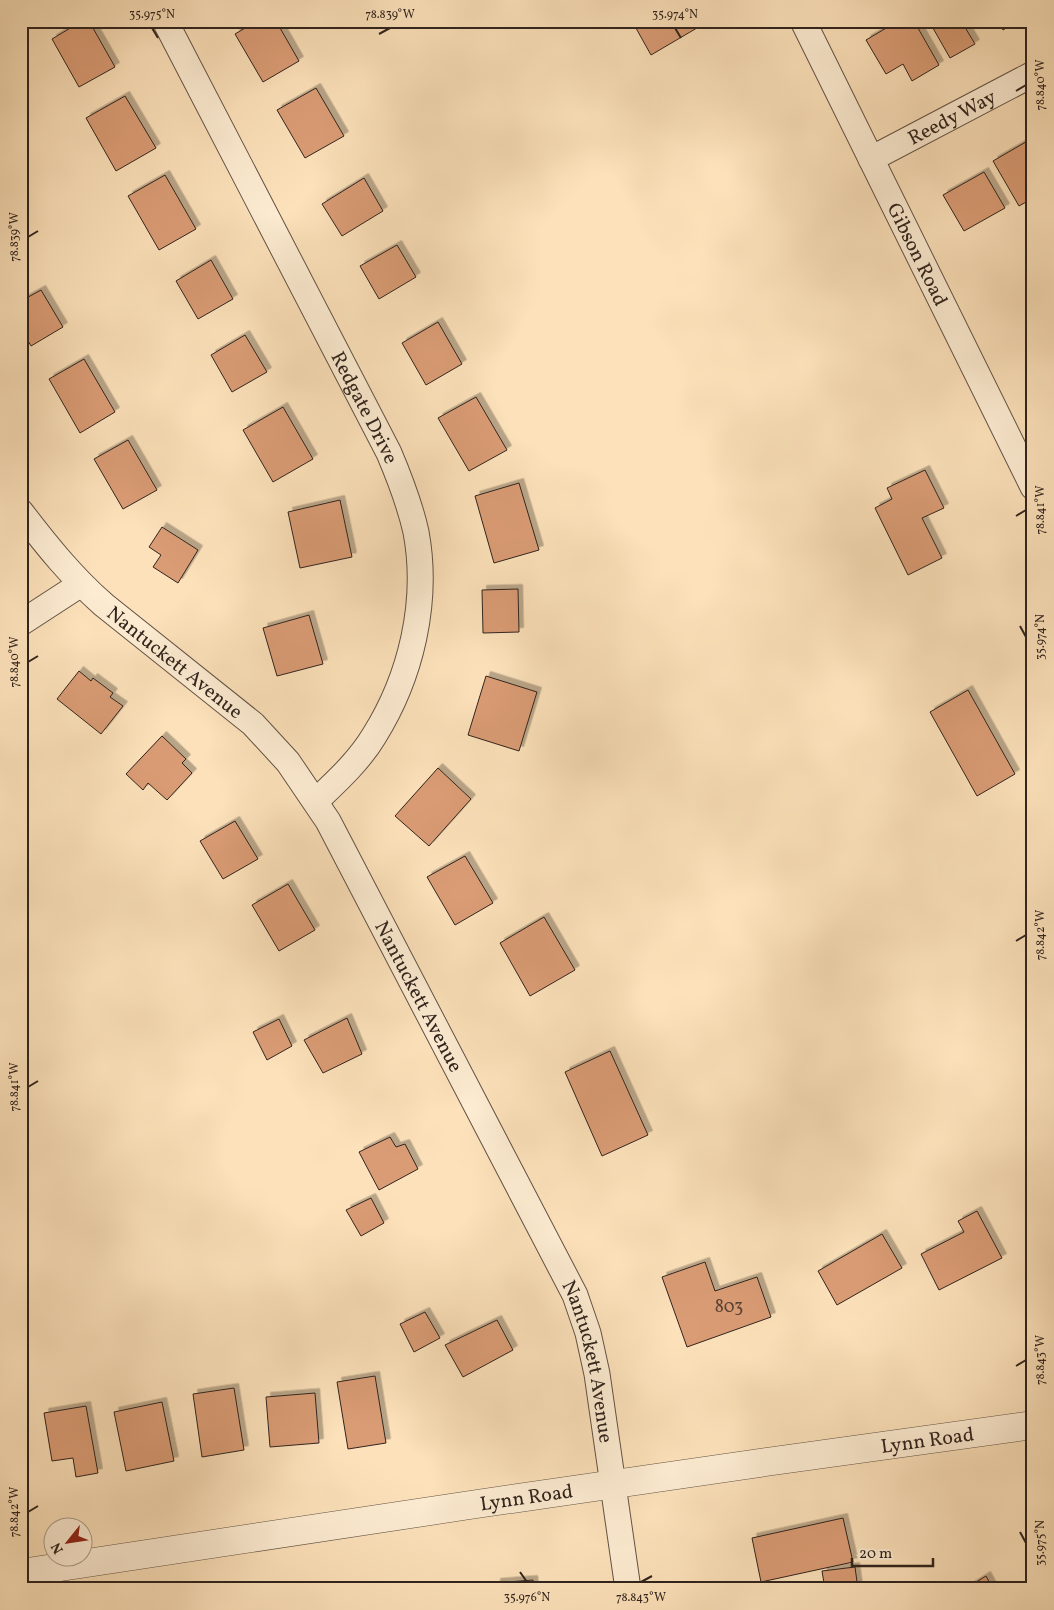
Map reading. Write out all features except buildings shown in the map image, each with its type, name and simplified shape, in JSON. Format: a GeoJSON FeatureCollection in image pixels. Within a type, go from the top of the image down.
{"type":"FeatureCollection","features":[{"type":"Feature","properties":{"kind":"street","name":"Redgate Drive"},"geometry":{"type":"LineString","coordinates":[[165,21],[389,454],[405,490],[416,533],[420,578],[417,622],[409,661],[395,698],[374,737],[346,772],[316,801]]}},
{"type":"Feature","properties":{"kind":"street","name":"Gibson Road"},"geometry":{"type":"LineString","coordinates":[[803,21],[1033,487]]}},
{"type":"Feature","properties":{"kind":"street","name":"Reedy Way"},"geometry":{"type":"LineString","coordinates":[[871,159],[1033,74]]}},
{"type":"Feature","properties":{"kind":"street","name":"Nantuckett Avenue"},"geometry":{"type":"LineString","coordinates":[[21,512],[49,549],[81,584],[104,605],[253,724],[288,762],[316,801],[342,847],[575,1296],[588,1333],[597,1374],[628,1589]]}},
{"type":"Feature","properties":{"kind":"street"},"geometry":{"type":"LineString","coordinates":[[21,623],[81,584]]}},
{"type":"Feature","properties":{"kind":"street","name":"Lynn Road"},"geometry":{"type":"LineString","coordinates":[[21,1573],[766,1462],[1033,1426]]}}]}
